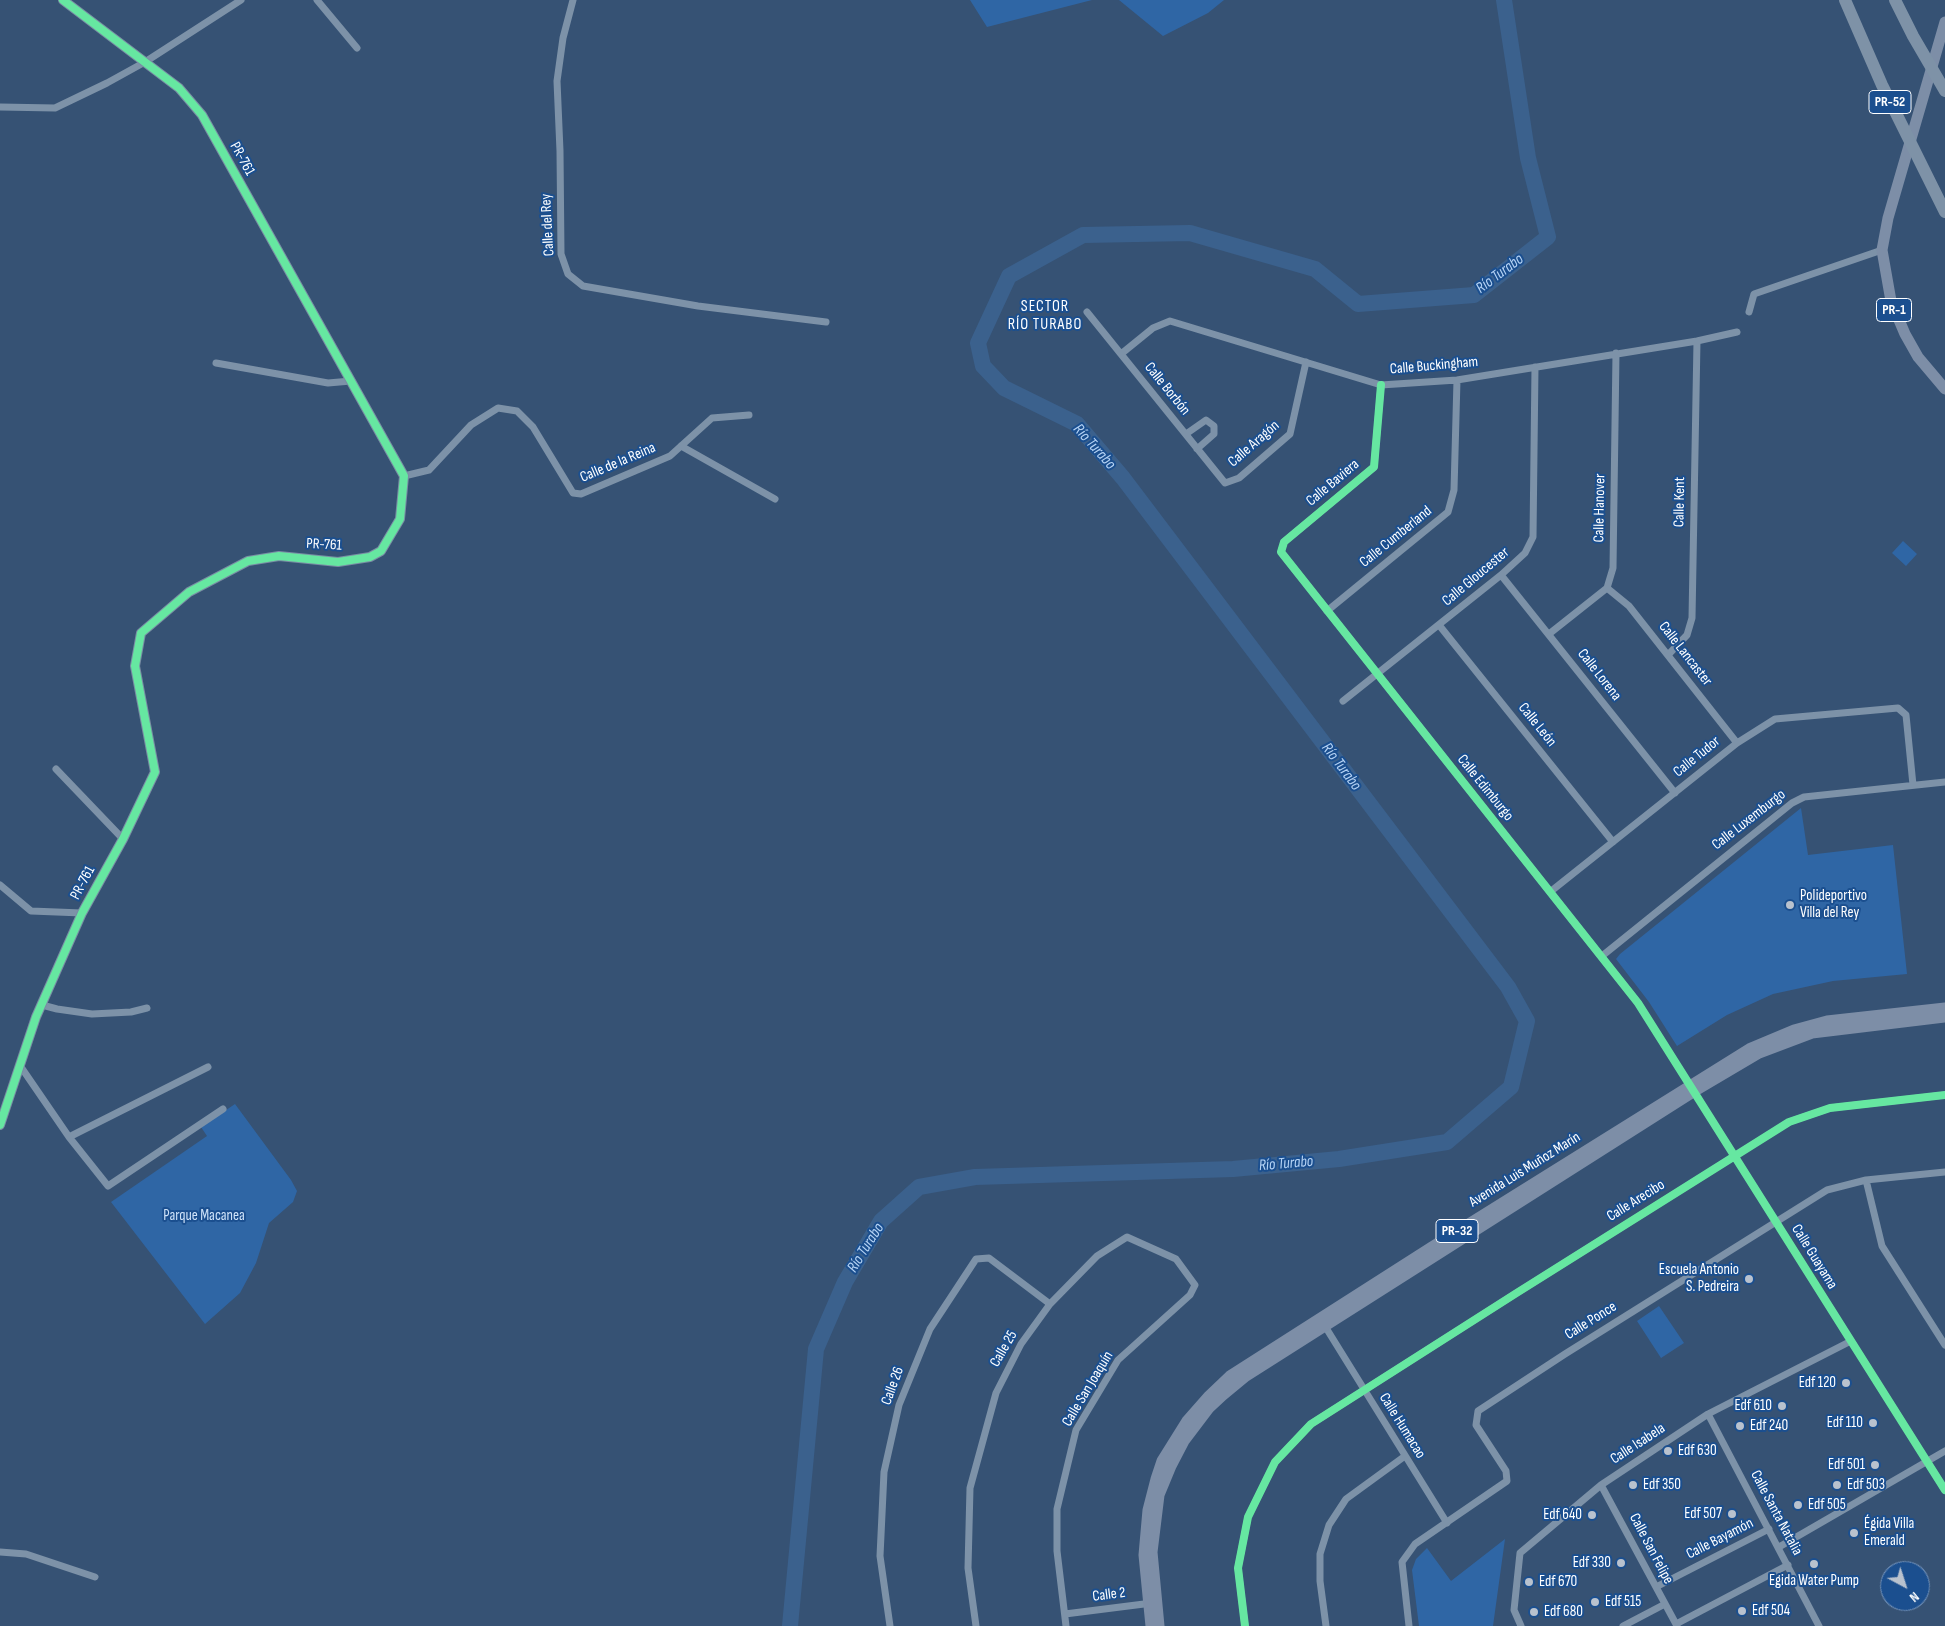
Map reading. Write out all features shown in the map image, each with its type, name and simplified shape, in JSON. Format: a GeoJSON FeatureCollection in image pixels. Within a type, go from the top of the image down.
{"type":"FeatureCollection","features":[{"type":"Feature","properties":{"kind":"highway","name":"PR-52"},"geometry":{"type":"LineString","coordinates":[[1846,0],[1882,85],[1945,212]]}},
{"type":"Feature","properties":{"kind":"highway"},"geometry":{"type":"LineString","coordinates":[[1895,0],[1913,36],[1945,91]]}},
{"type":"Feature","properties":{"kind":"main road","name":"PR-1"},"geometry":{"type":"LineString","coordinates":[[1945,22],[1888,218],[1882,250],[1891,301],[1901,326],[1911,346],[1945,389]]}},
{"type":"Feature","properties":{"kind":"main road","name":"Avenida Luis Muñoz Marín"},"geometry":{"type":"LineString","coordinates":[[1159,1626],[1144,1555],[1151,1494],[1162,1461],[1178,1434],[1208,1396],[1230,1376],[1322,1322],[1751,1048],[1794,1030],[1827,1021],[1945,1008]]}},
{"type":"Feature","properties":{"kind":"main road","name":"Avenida Luis Muñoz Marín"},"geometry":{"type":"LineString","coordinates":[[1691,1088],[1759,1053],[1812,1033],[1945,1017]]}},
{"type":"Feature","properties":{"kind":"main road","name":"Avenida Luis Muñoz Marín"},"geometry":{"type":"LineString","coordinates":[[1151,1626],[1153,1603]]}},
{"type":"Feature","properties":{"kind":"street","name":"PR-761"},"geometry":{"type":"LineString","coordinates":[[0,1125],[42,1005],[82,913],[155,772],[135,666],[141,633],[188,592],[248,561],[279,556],[338,562],[370,557],[381,550],[400,519],[404,476],[202,115],[179,88],[63,0]]}},
{"type":"Feature","properties":{"kind":"street"},"geometry":{"type":"LineString","coordinates":[[0,108],[55,108],[145,62],[241,0]]}},
{"type":"Feature","properties":{"kind":"street"},"geometry":{"type":"LineString","coordinates":[[317,0],[357,48]]}},
{"type":"Feature","properties":{"kind":"street","name":"Calle del Rey"},"geometry":{"type":"LineString","coordinates":[[573,0],[563,38],[557,81],[561,254],[568,274],[583,286],[698,306],[826,322]]}},
{"type":"Feature","properties":{"kind":"street"},"geometry":{"type":"LineString","coordinates":[[1748,312],[1754,294],[1882,250]]}},
{"type":"Feature","properties":{"kind":"street","name":"Calle Borbón"},"geometry":{"type":"LineString","coordinates":[[1087,312],[1225,483]]}},
{"type":"Feature","properties":{"kind":"street","name":"Calle Buckingham"},"geometry":{"type":"LineString","coordinates":[[1121,354],[1153,328],[1170,321],[1381,385],[1457,380],[1697,341],[1737,332]]}},
{"type":"Feature","properties":{"kind":"street","name":"Calle Kent"},"geometry":{"type":"LineString","coordinates":[[1668,655],[1687,635],[1692,618],[1697,341]]}},
{"type":"Feature","properties":{"kind":"street","name":"Calle Hanover"},"geometry":{"type":"LineString","coordinates":[[1606,588],[1613,568],[1616,354]]}},
{"type":"Feature","properties":{"kind":"street","name":"Calle Aragón"},"geometry":{"type":"LineString","coordinates":[[1225,483],[1239,478],[1290,434],[1306,362]]}},
{"type":"Feature","properties":{"kind":"street"},"geometry":{"type":"LineString","coordinates":[[216,363],[328,382],[351,381]]}},
{"type":"Feature","properties":{"kind":"street","name":"Calle Gloucester"},"geometry":{"type":"LineString","coordinates":[[1343,701],[1501,575],[1525,553],[1533,537],[1535,367]]}},
{"type":"Feature","properties":{"kind":"street","name":"Calle Cumberland"},"geometry":{"type":"LineString","coordinates":[[1327,611],[1448,512],[1454,490],[1457,380]]}},
{"type":"Feature","properties":{"kind":"street","name":"Calle Baviera"},"geometry":{"type":"LineString","coordinates":[[1284,559],[1281,552],[1284,542],[1374,467],[1381,385]]}},
{"type":"Feature","properties":{"kind":"street","name":"Calle de la Reina"},"geometry":{"type":"LineString","coordinates":[[404,476],[429,470],[471,425],[498,408],[517,411],[533,427],[572,493],[581,494],[670,456],[712,418],[749,415]]}},
{"type":"Feature","properties":{"kind":"street"},"geometry":{"type":"LineString","coordinates":[[1186,434],[1206,420],[1214,426],[1214,434],[1197,449]]}},
{"type":"Feature","properties":{"kind":"street"},"geometry":{"type":"LineString","coordinates":[[681,446],[775,499]]}},
{"type":"Feature","properties":{"kind":"street","name":"Calle Edimburgo"},"geometry":{"type":"LineString","coordinates":[[1284,559],[1602,956],[1638,1003],[1660,1038]]}},
{"type":"Feature","properties":{"kind":"street","name":"Calle Lorena"},"geometry":{"type":"LineString","coordinates":[[1501,575],[1675,792]]}},
{"type":"Feature","properties":{"kind":"street"},"geometry":{"type":"LineString","coordinates":[[1549,634],[1606,588]]}},
{"type":"Feature","properties":{"kind":"street","name":"Calle Lancaster"},"geometry":{"type":"LineString","coordinates":[[1606,588],[1629,606],[1737,743]]}},
{"type":"Feature","properties":{"kind":"street","name":"Calle León"},"geometry":{"type":"LineString","coordinates":[[1439,625],[1613,842]]}},
{"type":"Feature","properties":{"kind":"street","name":"Calle Tudor"},"geometry":{"type":"LineString","coordinates":[[1550,892],[1737,743],[1776,719],[1898,708],[1906,714],[1913,785]]}},
{"type":"Feature","properties":{"kind":"street"},"geometry":{"type":"LineString","coordinates":[[56,769],[122,839]]}},
{"type":"Feature","properties":{"kind":"street","name":"Calle Luxemburgo"},"geometry":{"type":"LineString","coordinates":[[1602,956],[1792,803],[1804,797],[1945,782]]}},
{"type":"Feature","properties":{"kind":"street"},"geometry":{"type":"LineString","coordinates":[[0,885],[31,911],[82,913]]}},
{"type":"Feature","properties":{"kind":"street"},"geometry":{"type":"LineString","coordinates":[[42,1005],[92,1014],[131,1012],[148,1008]]}},
{"type":"Feature","properties":{"kind":"street","name":"Calle Guayama"},"geometry":{"type":"LineString","coordinates":[[1660,1038],[1945,1490]]}},
{"type":"Feature","properties":{"kind":"street"},"geometry":{"type":"LineString","coordinates":[[21,1067],[69,1136],[108,1186],[223,1109]]}},
{"type":"Feature","properties":{"kind":"street"},"geometry":{"type":"LineString","coordinates":[[69,1136],[208,1067]]}},
{"type":"Feature","properties":{"kind":"street","name":"Calle Arecibo"},"geometry":{"type":"LineString","coordinates":[[1245,1626],[1238,1568],[1248,1516],[1275,1462],[1311,1424],[1789,1122],[1830,1108],[1945,1095]]}},
{"type":"Feature","properties":{"kind":"street","name":"Calle Ponce"},"geometry":{"type":"LineString","coordinates":[[1408,1626],[1402,1562],[1414,1544],[1507,1481],[1506,1471],[1476,1425],[1478,1411],[1826,1190],[1866,1180],[1944,1174]]}},
{"type":"Feature","properties":{"kind":"street"},"geometry":{"type":"LineString","coordinates":[[1866,1180],[1882,1246],[1945,1345]]}},
{"type":"Feature","properties":{"kind":"street","name":"Calle 25"},"geometry":{"type":"LineString","coordinates":[[976,1626],[968,1568],[970,1488],[996,1393],[1021,1344],[1050,1304],[1097,1256],[1127,1237],[1176,1259],[1195,1285],[1190,1295],[1177,1307]]}},
{"type":"Feature","properties":{"kind":"street","name":"Calle 26"},"geometry":{"type":"LineString","coordinates":[[890,1626],[880,1556],[884,1472],[899,1405],[930,1329],[976,1259],[989,1258],[1050,1304]]}},
{"type":"Feature","properties":{"kind":"street","name":"Calle San Joaquín"},"geometry":{"type":"LineString","coordinates":[[1066,1626],[1057,1551],[1058,1508],[1076,1430],[1118,1360],[1177,1307]]}},
{"type":"Feature","properties":{"kind":"street","name":"Calle Humacao"},"geometry":{"type":"LineString","coordinates":[[1322,1322],[1447,1523]]}},
{"type":"Feature","properties":{"kind":"street","name":"Calle Isabela"},"geometry":{"type":"LineString","coordinates":[[1521,1626],[1514,1610],[1520,1552],[1601,1485],[1708,1414],[1851,1342]]}},
{"type":"Feature","properties":{"kind":"street","name":"Calle Santa Natalia"},"geometry":{"type":"LineString","coordinates":[[1708,1414],[1819,1626]]}},
{"type":"Feature","properties":{"kind":"street"},"geometry":{"type":"LineString","coordinates":[[1778,1547],[1945,1451]]}},
{"type":"Feature","properties":{"kind":"street"},"geometry":{"type":"LineString","coordinates":[[1326,1626],[1320,1581],[1320,1554],[1329,1525],[1346,1499],[1405,1456]]}},
{"type":"Feature","properties":{"kind":"street","name":"Calle San Felipe"},"geometry":{"type":"LineString","coordinates":[[1601,1485],[1676,1625]]}},
{"type":"Feature","properties":{"kind":"street","name":"Calle Bayamón"},"geometry":{"type":"LineString","coordinates":[[1656,1587],[1769,1529]]}},
{"type":"Feature","properties":{"kind":"street"},"geometry":{"type":"LineString","coordinates":[[0,1552],[26,1554],[95,1577]]}},
{"type":"Feature","properties":{"kind":"street"},"geometry":{"type":"LineString","coordinates":[[1676,1625],[1788,1565]]}},
{"type":"Feature","properties":{"kind":"street","name":"Calle 2"},"geometry":{"type":"LineString","coordinates":[[1065,1614],[1153,1603]]}},
{"type":"Feature","properties":{"kind":"street"},"geometry":{"type":"LineString","coordinates":[[1623,1626],[1665,1604]]}},
{"type":"Feature","properties":{"kind":"green space"},"geometry":{"type":"Polygon","coordinates":[[[970,0],[1092,0],[987,27],[970,0]]]}},
{"type":"Feature","properties":{"kind":"green space"},"geometry":{"type":"Polygon","coordinates":[[[1119,0],[1224,0],[1208,13],[1163,36],[1119,0]]]}},
{"type":"Feature","properties":{"kind":"green space"},"geometry":{"type":"Polygon","coordinates":[[[1903,541],[1917,554],[1906,566],[1892,553],[1903,541]]]}},
{"type":"Feature","properties":{"kind":"green space","name":"Polideportivo Villa del Rey"},"geometry":{"type":"Polygon","coordinates":[[[1801,808],[1808,855],[1893,845],[1907,974],[1833,981],[1773,994],[1727,1015],[1677,1046],[1649,1002],[1616,959],[1801,808]]]}},
{"type":"Feature","properties":{"kind":"green space","name":"Parque Macanea"},"geometry":{"type":"Polygon","coordinates":[[[235,1104],[297,1191],[293,1202],[269,1223],[256,1263],[240,1293],[205,1324],[111,1202],[207,1136],[201,1127],[235,1104]]]}},
{"type":"Feature","properties":{"kind":"green space"},"geometry":{"type":"Polygon","coordinates":[[[1659,1306],[1684,1343],[1661,1358],[1637,1321],[1659,1306]]]}},
{"type":"Feature","properties":{"kind":"green space"},"geometry":{"type":"Polygon","coordinates":[[[1505,1539],[1493,1626],[1419,1626],[1412,1570],[1416,1559],[1427,1548],[1451,1581],[1505,1539]]]}},
{"type":"Feature","properties":{"kind":"waterway","name":"Río Turabo"},"geometry":{"type":"LineString","coordinates":[[790,1626],[816,1349],[845,1282],[881,1221],[919,1187],[975,1177],[1233,1169],[1339,1159],[1447,1142],[1511,1087],[1527,1021],[1508,987],[1123,478],[1077,424],[1004,388],[983,366],[978,343],[1009,276],[1083,235],[1190,233],[1315,269],[1358,304],[1474,295],[1548,237],[1528,158],[1504,0]]}},
{"type":"Feature","properties":{"kind":"cycle path"},"geometry":{"type":"LineString","coordinates":[[0,1125],[36,1017],[82,913],[123,839],[155,772],[135,666],[141,633],[189,592],[248,561],[279,556],[338,562],[370,557],[381,551],[400,519],[404,476],[202,115],[179,88],[63,0]]}},
{"type":"Feature","properties":{"kind":"cycle path"},"geometry":{"type":"LineString","coordinates":[[1381,385],[1374,467],[1284,542],[1281,552],[1638,1003],[1945,1490]]}},
{"type":"Feature","properties":{"kind":"cycle path"},"geometry":{"type":"LineString","coordinates":[[1245,1626],[1238,1568],[1248,1517],[1275,1462],[1311,1424],[1789,1122],[1830,1108],[1945,1095]]}},
{"type":"Feature","properties":{"kind":"place","name":"Polideportivo Villa del Rey"},"geometry":{"type":"Point","coordinates":[1790,905]}},
{"type":"Feature","properties":{"kind":"place","name":"Escuela Antonio S. Pedreira"},"geometry":{"type":"Point","coordinates":[1749,1279]}},
{"type":"Feature","properties":{"kind":"place","name":"Edf 120"},"geometry":{"type":"Point","coordinates":[1846,1383]}},
{"type":"Feature","properties":{"kind":"place","name":"Edf 610"},"geometry":{"type":"Point","coordinates":[1782,1406]}},
{"type":"Feature","properties":{"kind":"place","name":"Edf 110"},"geometry":{"type":"Point","coordinates":[1873,1423]}},
{"type":"Feature","properties":{"kind":"place","name":"Edf 240"},"geometry":{"type":"Point","coordinates":[1740,1426]}},
{"type":"Feature","properties":{"kind":"place","name":"Edf 630"},"geometry":{"type":"Point","coordinates":[1668,1451]}},
{"type":"Feature","properties":{"kind":"place","name":"Edf 501"},"geometry":{"type":"Point","coordinates":[1875,1465]}},
{"type":"Feature","properties":{"kind":"place","name":"Edf 350"},"geometry":{"type":"Point","coordinates":[1633,1485]}},
{"type":"Feature","properties":{"kind":"place","name":"Edf 503"},"geometry":{"type":"Point","coordinates":[1837,1485]}},
{"type":"Feature","properties":{"kind":"place","name":"Edf 505"},"geometry":{"type":"Point","coordinates":[1798,1505]}},
{"type":"Feature","properties":{"kind":"place","name":"Edf 507"},"geometry":{"type":"Point","coordinates":[1732,1514]}},
{"type":"Feature","properties":{"kind":"place","name":"Edf 640"},"geometry":{"type":"Point","coordinates":[1592,1515]}},
{"type":"Feature","properties":{"kind":"place","name":"Égida Villa Emerald"},"geometry":{"type":"Point","coordinates":[1854,1533]}},
{"type":"Feature","properties":{"kind":"place","name":"Edf 330"},"geometry":{"type":"Point","coordinates":[1621,1563]}},
{"type":"Feature","properties":{"kind":"place","name":"Egida Water Pump"},"geometry":{"type":"Point","coordinates":[1814,1564]}},
{"type":"Feature","properties":{"kind":"place","name":"Edf 670"},"geometry":{"type":"Point","coordinates":[1529,1582]}},
{"type":"Feature","properties":{"kind":"place","name":"Edf 515"},"geometry":{"type":"Point","coordinates":[1595,1602]}},
{"type":"Feature","properties":{"kind":"place","name":"Edf 504"},"geometry":{"type":"Point","coordinates":[1742,1611]}},
{"type":"Feature","properties":{"kind":"place","name":"Edf 680"},"geometry":{"type":"Point","coordinates":[1534,1612]}},
{"type":"Feature","properties":{"kind":"district","name":"SECTOR RÍO TURABO"},"geometry":{"type":"Point","coordinates":[1045,316]}}]}
